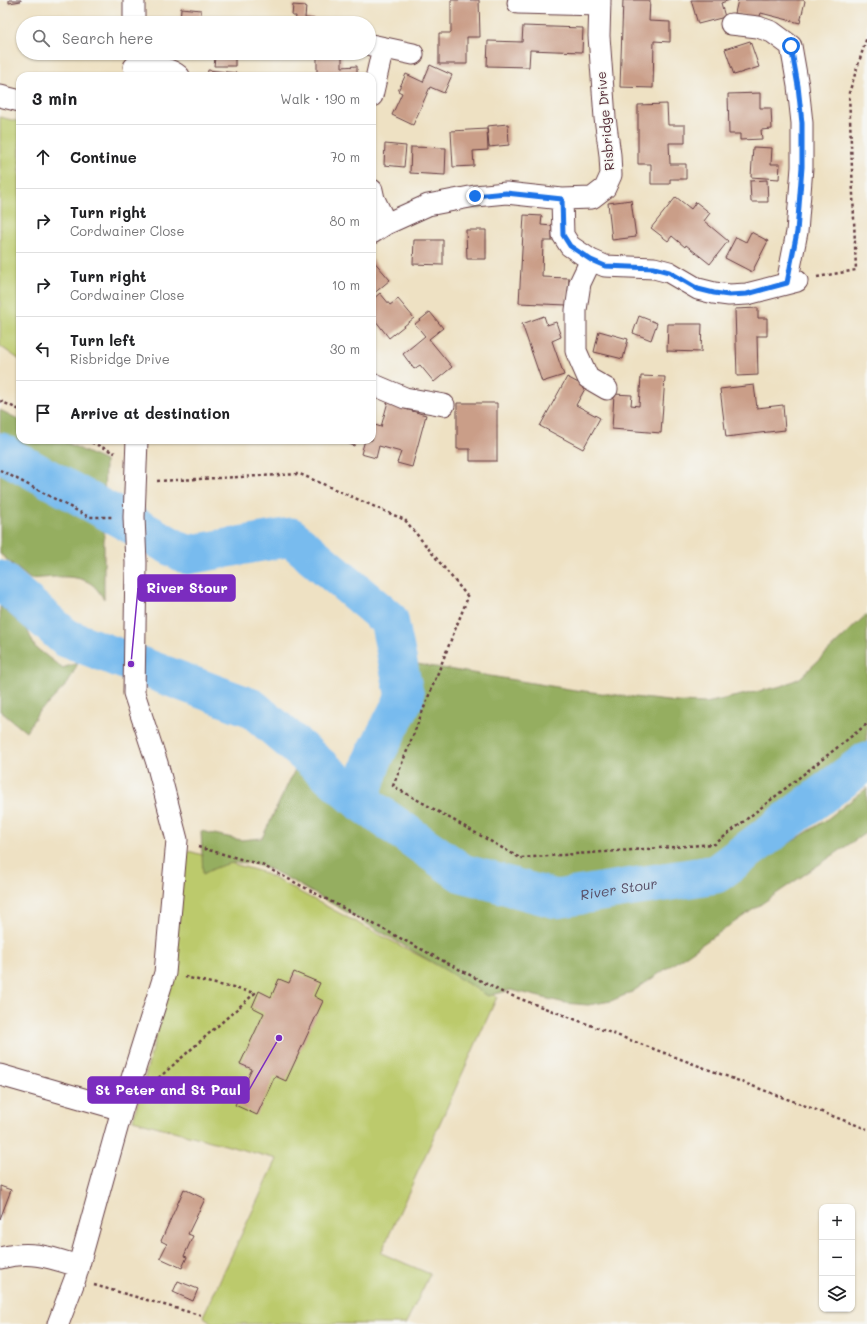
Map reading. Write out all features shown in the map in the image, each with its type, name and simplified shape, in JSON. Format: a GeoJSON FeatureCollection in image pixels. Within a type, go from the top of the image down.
{"type":"FeatureCollection","features":[{"type":"Feature","properties":{"kind":"street"},"geometry":{"type":"LineString","coordinates":[[134,0],[134,16]]}},
{"type":"Feature","properties":{"kind":"street"},"geometry":{"type":"LineString","coordinates":[[518,3],[600,2]]}},
{"type":"Feature","properties":{"kind":"street","name":"Risbridge Drive"},"geometry":{"type":"LineString","coordinates":[[379,229],[428,205],[475,196],[506,193],[562,199],[592,198],[605,188],[611,175],[610,155],[604,118],[599,36],[600,2]]}},
{"type":"Feature","properties":{"kind":"street"},"geometry":{"type":"LineString","coordinates":[[562,199],[563,235],[570,246],[591,260],[605,266],[654,268],[669,272],[698,289],[729,295],[747,294],[792,282],[802,167],[802,123],[798,86],[791,46],[772,32],[758,27],[731,24]]}},
{"type":"Feature","properties":{"kind":"street"},"geometry":{"type":"LineString","coordinates":[[376,46],[413,54]]}},
{"type":"Feature","properties":{"kind":"street"},"geometry":{"type":"LineString","coordinates":[[374,72],[375,60]]}},
{"type":"Feature","properties":{"kind":"street"},"geometry":{"type":"LineString","coordinates":[[134,65],[165,68],[175,72]]}},
{"type":"Feature","properties":{"kind":"street"},"geometry":{"type":"LineString","coordinates":[[0,96],[16,100]]}},
{"type":"Feature","properties":{"kind":"street"},"geometry":{"type":"LineString","coordinates":[[376,211],[379,229]]}},
{"type":"Feature","properties":{"kind":"street"},"geometry":{"type":"LineString","coordinates":[[591,260],[580,283],[576,310],[576,351],[588,378],[607,389]]}},
{"type":"Feature","properties":{"kind":"street"},"geometry":{"type":"LineString","coordinates":[[376,386],[405,398],[444,405]]}},
{"type":"Feature","properties":{"kind":"street"},"geometry":{"type":"LineString","coordinates":[[58,1324],[76,1273],[122,1110],[164,973],[177,840],[157,763],[134,693],[136,644],[136,563],[134,509],[142,471],[138,444]]}},
{"type":"Feature","properties":{"kind":"street"},"geometry":{"type":"LineString","coordinates":[[0,1075],[122,1110]]}},
{"type":"Feature","properties":{"kind":"street"},"geometry":{"type":"LineString","coordinates":[[0,1258],[14,1254],[41,1255],[76,1273]]}},
{"type":"Feature","properties":{"kind":"path"},"geometry":{"type":"LineString","coordinates":[[792,282],[856,270],[848,93],[867,37]]}},
{"type":"Feature","properties":{"kind":"path"},"geometry":{"type":"LineString","coordinates":[[0,401],[16,408]]}},
{"type":"Feature","properties":{"kind":"path"},"geometry":{"type":"LineString","coordinates":[[95,444],[124,457],[142,471],[300,474],[405,520],[468,597],[393,786],[520,858],[715,844],[867,724]]}},
{"type":"Feature","properties":{"kind":"path"},"geometry":{"type":"LineString","coordinates":[[0,470],[89,517],[134,509]]}},
{"type":"Feature","properties":{"kind":"path"},"geometry":{"type":"LineString","coordinates":[[177,840],[262,865],[502,992],[867,1129]]}},
{"type":"Feature","properties":{"kind":"path"},"geometry":{"type":"LineString","coordinates":[[151,1085],[255,994],[164,973]]}},
{"type":"Feature","properties":{"kind":"path"},"geometry":{"type":"LineString","coordinates":[[76,1273],[203,1316]]}},
{"type":"Feature","properties":{"kind":"green space"},"geometry":{"type":"Polygon","coordinates":[[[0,117],[16,121],[16,357],[0,346],[0,117]]]}},
{"type":"Feature","properties":{"kind":"green space"},"geometry":{"type":"Polygon","coordinates":[[[0,410],[16,418],[16,444],[69,444],[105,461],[104,503],[96,505],[91,486],[0,436],[0,410]]]}},
{"type":"Feature","properties":{"kind":"green space"},"geometry":{"type":"Polygon","coordinates":[[[0,460],[78,503],[96,505],[104,510],[104,599],[94,586],[80,579],[72,577],[54,577],[30,579],[0,554],[0,460]]]}},
{"type":"Feature","properties":{"kind":"green space"},"geometry":{"type":"Polygon","coordinates":[[[0,606],[27,629],[35,647],[62,668],[78,663],[68,683],[48,704],[39,711],[26,732],[0,711],[0,606]]]}},
{"type":"Feature","properties":{"kind":"green space"},"geometry":{"type":"Polygon","coordinates":[[[867,614],[867,757],[861,765],[829,788],[720,853],[655,877],[605,889],[580,892],[532,888],[496,879],[463,862],[342,774],[387,735],[394,724],[399,661],[575,690],[676,702],[706,703],[782,686],[800,678],[867,614]]]}},
{"type":"Feature","properties":{"kind":"green space"},"geometry":{"type":"Polygon","coordinates":[[[298,763],[316,774],[332,792],[441,866],[484,889],[546,907],[587,909],[625,906],[695,891],[727,879],[796,839],[826,820],[867,788],[867,832],[632,992],[611,1001],[588,1005],[565,1003],[511,990],[488,996],[424,957],[283,876],[266,868],[249,863],[230,863],[219,866],[203,874],[201,831],[241,840],[262,838],[298,763]]]}},
{"type":"Feature","properties":{"kind":"green space"},"geometry":{"type":"Polygon","coordinates":[[[185,850],[262,872],[497,997],[381,1253],[430,1274],[406,1324],[213,1324],[203,1316],[277,1159],[133,1120],[168,992],[185,850]]]}},
{"type":"Feature","properties":{"kind":"building"},"geometry":{"type":"Polygon","coordinates":[[[9,0],[21,0],[21,1],[9,3],[9,0]]]}},
{"type":"Feature","properties":{"kind":"building"},"geometry":{"type":"Polygon","coordinates":[[[451,0],[479,0],[480,37],[467,37],[467,64],[439,64],[439,33],[451,33],[451,0]]]}},
{"type":"Feature","properties":{"kind":"building"},"geometry":{"type":"Polygon","coordinates":[[[623,0],[650,0],[649,21],[670,22],[670,42],[654,41],[653,88],[620,87],[623,0]]]}},
{"type":"Feature","properties":{"kind":"building"},"geometry":{"type":"Polygon","coordinates":[[[691,0],[730,0],[721,3],[725,17],[698,24],[691,0]]]}},
{"type":"Feature","properties":{"kind":"building"},"geometry":{"type":"Polygon","coordinates":[[[738,0],[805,1],[800,23],[761,13],[759,19],[735,13],[738,0]]]}},
{"type":"Feature","properties":{"kind":"building"},"geometry":{"type":"Polygon","coordinates":[[[293,5],[306,6],[305,16],[292,16],[293,5]]]}},
{"type":"Feature","properties":{"kind":"building"},"geometry":{"type":"Polygon","coordinates":[[[181,8],[201,10],[201,16],[180,16],[181,8]]]}},
{"type":"Feature","properties":{"kind":"building"},"geometry":{"type":"Polygon","coordinates":[[[523,26],[583,28],[582,52],[530,50],[529,67],[487,66],[488,41],[522,42],[523,26]]]}},
{"type":"Feature","properties":{"kind":"building"},"geometry":{"type":"Polygon","coordinates":[[[750,41],[759,67],[734,75],[725,49],[750,41]]]}},
{"type":"Feature","properties":{"kind":"building"},"geometry":{"type":"Polygon","coordinates":[[[215,60],[235,60],[235,66],[214,66],[215,60]]]}},
{"type":"Feature","properties":{"kind":"building"},"geometry":{"type":"Polygon","coordinates":[[[317,60],[342,60],[342,67],[357,66],[357,72],[317,72],[317,60]]]}},
{"type":"Feature","properties":{"kind":"building"},"geometry":{"type":"Polygon","coordinates":[[[430,65],[452,75],[444,93],[430,87],[413,125],[392,115],[402,93],[398,91],[406,74],[423,82],[430,65]]]}},
{"type":"Feature","properties":{"kind":"building"},"geometry":{"type":"Polygon","coordinates":[[[208,70],[227,72],[208,72],[208,70]]]}},
{"type":"Feature","properties":{"kind":"building"},"geometry":{"type":"Polygon","coordinates":[[[760,93],[760,108],[771,108],[772,129],[761,130],[762,139],[740,140],[740,134],[729,134],[728,94],[760,93]]]}},
{"type":"Feature","properties":{"kind":"building"},"geometry":{"type":"Polygon","coordinates":[[[667,104],[668,125],[685,125],[685,143],[669,143],[670,164],[686,164],[686,179],[670,179],[670,184],[651,184],[651,164],[638,164],[638,105],[667,104]]]}},
{"type":"Feature","properties":{"kind":"building"},"geometry":{"type":"Polygon","coordinates":[[[508,124],[509,145],[489,147],[487,126],[508,124]]]}},
{"type":"Feature","properties":{"kind":"building"},"geometry":{"type":"Polygon","coordinates":[[[487,129],[488,150],[473,151],[474,166],[453,167],[451,131],[487,129]]]}},
{"type":"Feature","properties":{"kind":"building"},"geometry":{"type":"Polygon","coordinates":[[[385,144],[406,146],[404,167],[384,165],[385,144]]]}},
{"type":"Feature","properties":{"kind":"building"},"geometry":{"type":"Polygon","coordinates":[[[411,147],[446,148],[445,175],[410,173],[411,147]]]}},
{"type":"Feature","properties":{"kind":"building"},"geometry":{"type":"Polygon","coordinates":[[[753,147],[772,148],[771,164],[780,164],[779,179],[751,177],[753,147]]]}},
{"type":"Feature","properties":{"kind":"building"},"geometry":{"type":"Polygon","coordinates":[[[767,180],[768,202],[751,202],[750,181],[767,180]]]}},
{"type":"Feature","properties":{"kind":"building"},"geometry":{"type":"Polygon","coordinates":[[[676,197],[691,209],[696,202],[710,213],[704,221],[728,241],[710,264],[672,236],[668,241],[651,228],[676,197]]]}},
{"type":"Feature","properties":{"kind":"building"},"geometry":{"type":"Polygon","coordinates":[[[631,200],[636,237],[612,240],[608,203],[631,200]]]}},
{"type":"Feature","properties":{"kind":"building"},"geometry":{"type":"Polygon","coordinates":[[[524,215],[542,216],[541,225],[552,226],[552,241],[543,241],[542,277],[569,278],[567,305],[519,303],[524,215]]]}},
{"type":"Feature","properties":{"kind":"building"},"geometry":{"type":"Polygon","coordinates":[[[466,230],[486,230],[486,259],[467,259],[466,230]]]}},
{"type":"Feature","properties":{"kind":"building"},"geometry":{"type":"Polygon","coordinates":[[[751,232],[768,241],[752,272],[725,258],[736,237],[746,242],[751,232]]]}},
{"type":"Feature","properties":{"kind":"building"},"geometry":{"type":"Polygon","coordinates":[[[414,240],[443,240],[443,265],[413,264],[414,240]]]}},
{"type":"Feature","properties":{"kind":"building"},"geometry":{"type":"Polygon","coordinates":[[[376,264],[390,280],[376,292],[376,264]]]}},
{"type":"Feature","properties":{"kind":"building"},"geometry":{"type":"Polygon","coordinates":[[[380,293],[390,305],[398,299],[414,318],[389,338],[376,321],[376,296],[380,293]]]}},
{"type":"Feature","properties":{"kind":"building"},"geometry":{"type":"Polygon","coordinates":[[[758,308],[758,318],[767,318],[767,336],[757,336],[758,375],[737,376],[735,309],[758,308]]]}},
{"type":"Feature","properties":{"kind":"building"},"geometry":{"type":"Polygon","coordinates":[[[430,312],[443,328],[429,339],[452,367],[434,382],[420,365],[414,369],[403,354],[425,336],[415,324],[430,312]]]}},
{"type":"Feature","properties":{"kind":"building"},"geometry":{"type":"Polygon","coordinates":[[[544,316],[547,325],[556,322],[561,337],[552,341],[564,375],[542,382],[522,324],[544,316]]]}},
{"type":"Feature","properties":{"kind":"building"},"geometry":{"type":"Polygon","coordinates":[[[639,316],[657,323],[651,340],[633,333],[639,316]]]}},
{"type":"Feature","properties":{"kind":"building"},"geometry":{"type":"Polygon","coordinates":[[[668,324],[702,324],[701,352],[667,351],[668,324]]]}},
{"type":"Feature","properties":{"kind":"building"},"geometry":{"type":"Polygon","coordinates":[[[599,331],[628,339],[623,359],[594,352],[599,331]]]}},
{"type":"Feature","properties":{"kind":"building"},"geometry":{"type":"Polygon","coordinates":[[[641,376],[665,377],[661,433],[612,429],[614,394],[632,395],[631,405],[639,406],[641,376]]]}},
{"type":"Feature","properties":{"kind":"building"},"geometry":{"type":"Polygon","coordinates":[[[567,377],[586,387],[576,405],[600,418],[583,449],[540,426],[567,377]]]}},
{"type":"Feature","properties":{"kind":"building"},"geometry":{"type":"Polygon","coordinates":[[[754,385],[757,408],[783,405],[785,430],[726,437],[720,389],[754,385]]]}},
{"type":"Feature","properties":{"kind":"building"},"geometry":{"type":"Polygon","coordinates":[[[389,398],[407,403],[405,409],[426,415],[412,467],[397,463],[401,452],[379,446],[376,458],[361,454],[364,444],[376,444],[376,425],[381,427],[389,398]]]}},
{"type":"Feature","properties":{"kind":"building"},"geometry":{"type":"Polygon","coordinates":[[[457,403],[497,403],[497,461],[470,461],[470,449],[457,449],[457,403]]]}},
{"type":"Feature","properties":{"kind":"building"},"geometry":{"type":"Polygon","coordinates":[[[294,972],[320,983],[314,996],[323,1001],[286,1081],[275,1076],[257,1115],[235,1105],[252,1069],[240,1064],[264,1013],[252,1007],[259,991],[271,997],[279,979],[289,983],[294,972]]]}},
{"type":"Feature","properties":{"kind":"building"},"geometry":{"type":"Polygon","coordinates":[[[0,1186],[11,1190],[0,1219],[0,1186]]]}},
{"type":"Feature","properties":{"kind":"building"},"geometry":{"type":"Polygon","coordinates":[[[184,1189],[205,1199],[188,1234],[193,1236],[184,1256],[187,1257],[182,1268],[160,1258],[167,1244],[161,1241],[184,1189]]]}},
{"type":"Feature","properties":{"kind":"building"},"geometry":{"type":"Polygon","coordinates":[[[178,1281],[198,1289],[193,1301],[173,1292],[178,1281]]]}},
{"type":"Feature","properties":{"kind":"waterway","name":"River Stour"},"geometry":{"type":"LineString","coordinates":[[0,452],[187,555],[291,537],[389,620],[405,697],[373,759],[359,800]]}},
{"type":"Feature","properties":{"kind":"waterway","name":"River Stour"},"geometry":{"type":"LineString","coordinates":[[0,580],[66,638],[252,708],[359,800],[462,873],[556,899],[716,874],[867,761]]}},
{"type":"Feature","properties":{"kind":"place","name":"River Stour"},"geometry":{"type":"Point","coordinates":[131,664]}},
{"type":"Feature","properties":{"kind":"place","name":"St Peter and St Paul"},"geometry":{"type":"Point","coordinates":[279,1038]}},
{"type":"Feature","properties":{"kind":"route"},"geometry":{"type":"LineString","coordinates":[[475,196],[506,193],[562,199],[563,235],[570,246],[591,260],[605,266],[654,268],[669,272],[698,289],[729,295],[747,294],[787,283],[797,232],[802,167],[802,123],[798,86],[791,46]]}}]}
